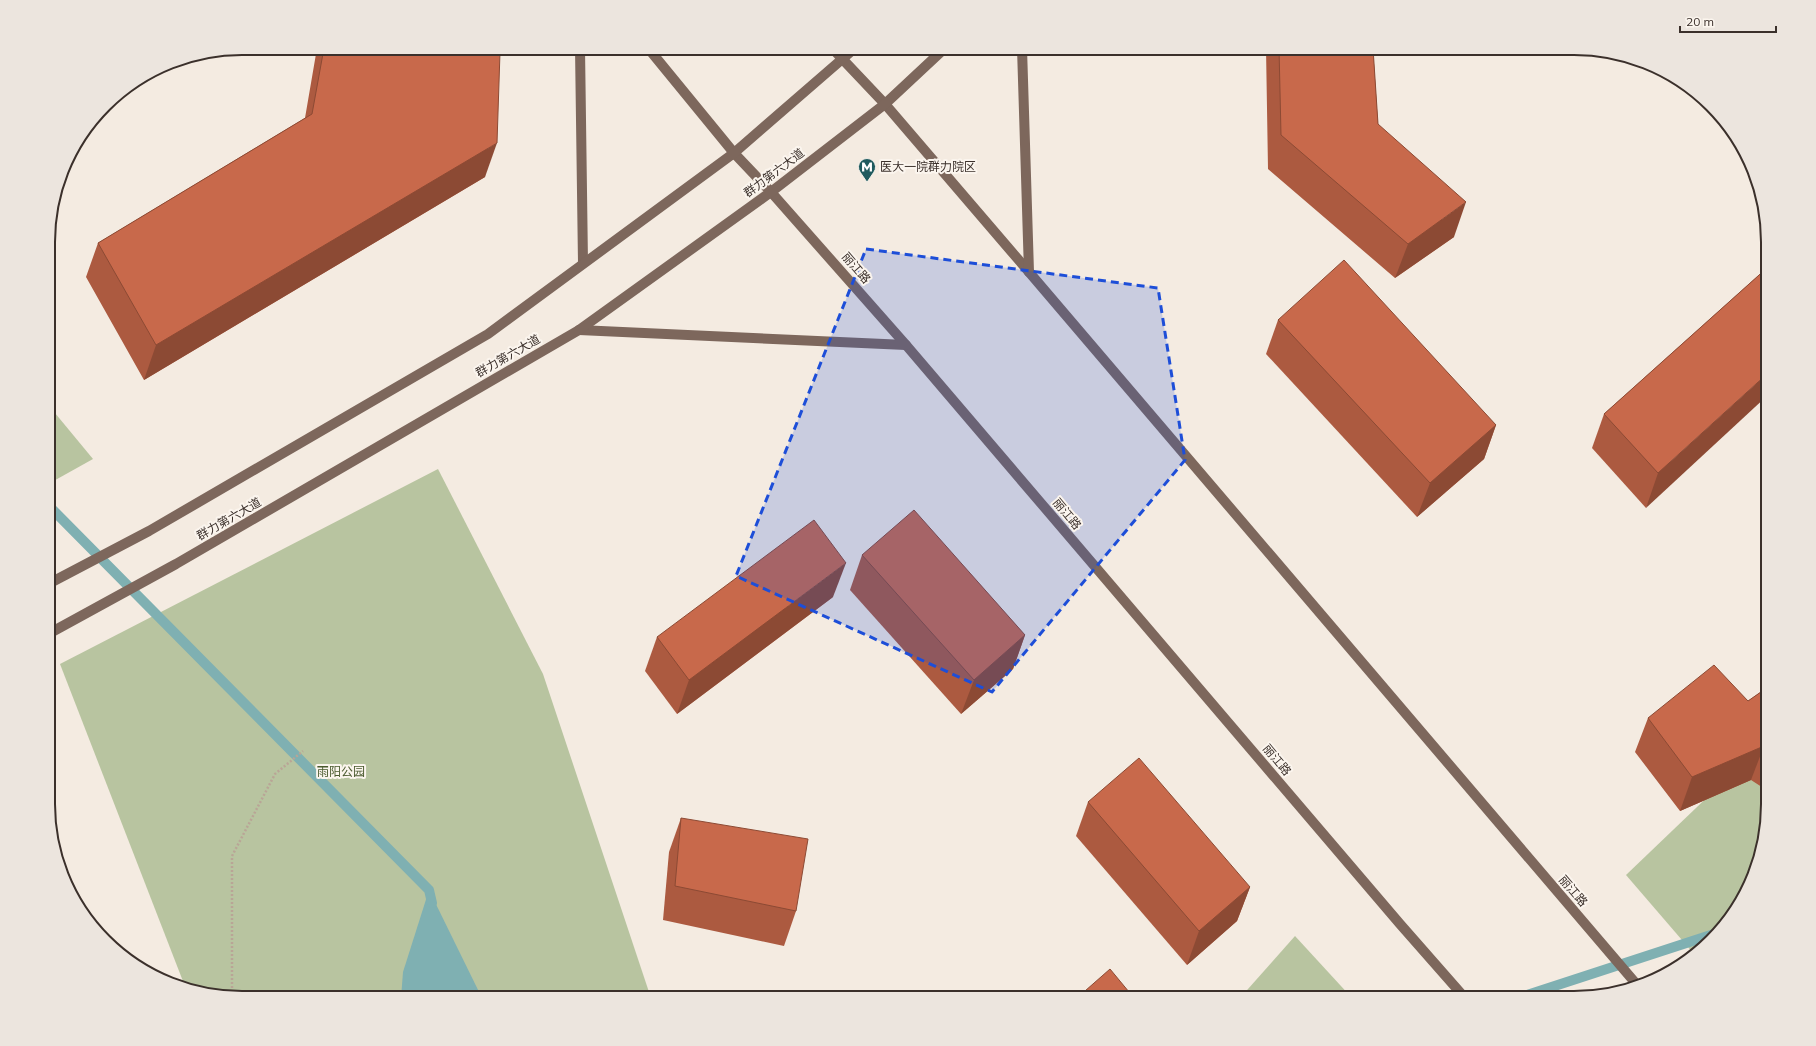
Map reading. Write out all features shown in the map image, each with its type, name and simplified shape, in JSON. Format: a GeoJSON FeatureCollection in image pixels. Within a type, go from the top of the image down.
{"type":"FeatureCollection","features":[{"type":"Feature","properties":{"kind":"main road"},"geometry":{"type":"LineString","coordinates":[[580,55],[583,264]]}},
{"type":"Feature","properties":{"kind":"main road","name":"丽江路"},"geometry":{"type":"LineString","coordinates":[[654,55],[734,153],[771,192],[906,345],[1459,991]]}},
{"type":"Feature","properties":{"kind":"main road","name":"丽江路"},"geometry":{"type":"LineString","coordinates":[[838,55],[885,104],[1634,981]]}},
{"type":"Feature","properties":{"kind":"main road"},"geometry":{"type":"LineString","coordinates":[[55,580],[149,531],[488,334],[734,153],[847,55]]}},
{"type":"Feature","properties":{"kind":"main road","name":"群力第六大道"},"geometry":{"type":"LineString","coordinates":[[55,630],[176,564],[579,330],[771,192],[885,104],[938,55]]}},
{"type":"Feature","properties":{"kind":"main road"},"geometry":{"type":"LineString","coordinates":[[1022,55],[1029,272]]}},
{"type":"Feature","properties":{"kind":"main road"},"geometry":{"type":"LineString","coordinates":[[579,330],[906,345]]}},
{"type":"Feature","properties":{"kind":"path"},"geometry":{"type":"LineString","coordinates":[[232,991],[232,856],[275,774],[303,751]]}},
{"type":"Feature","properties":{"kind":"highlighted area"},"geometry":{"type":"Polygon","coordinates":[[[866,249],[1158,288],[1185,460],[992,692],[736,576],[866,249]]]}},
{"type":"Feature","properties":{"kind":"green space"},"geometry":{"type":"Polygon","coordinates":[[[55,413],[93,459],[55,480],[55,413]]]}},
{"type":"Feature","properties":{"kind":"green space","name":"雨阳公园"},"geometry":{"type":"Polygon","coordinates":[[[438,469],[543,674],[649,991],[230,991],[194,985],[183,981],[60,664],[438,469]]]}},
{"type":"Feature","properties":{"kind":"green space"},"geometry":{"type":"Polygon","coordinates":[[[1761,757],[1761,816],[1755,852],[1747,875],[1742,887],[1722,918],[1715,927],[1691,950],[1626,875],[1720,785],[1761,757]]]}},
{"type":"Feature","properties":{"kind":"green space"},"geometry":{"type":"Polygon","coordinates":[[[1295,936],[1346,991],[1246,991],[1295,936]]]}},
{"type":"Feature","properties":{"kind":"water"},"geometry":{"type":"Polygon","coordinates":[[[429,890],[479,991],[402,991],[403,972],[429,890]]]}},
{"type":"Feature","properties":{"kind":"building"},"geometry":{"type":"Polygon","coordinates":[[[323,55],[500,55],[497,143],[156,345],[98,243],[312,114],[323,55]]]}},
{"type":"Feature","properties":{"kind":"building"},"geometry":{"type":"Polygon","coordinates":[[[1279,55],[1373,55],[1378,124],[1466,202],[1408,244],[1281,135],[1279,55]]]}},
{"type":"Feature","properties":{"kind":"building"},"geometry":{"type":"Polygon","coordinates":[[[1344,260],[1496,425],[1430,483],[1278,320],[1344,260]]]}},
{"type":"Feature","properties":{"kind":"building"},"geometry":{"type":"Polygon","coordinates":[[[1761,273],[1761,379],[1658,473],[1604,414],[1761,273]]]}},
{"type":"Feature","properties":{"kind":"building"},"geometry":{"type":"Polygon","coordinates":[[[914,510],[1025,635],[974,680],[862,555],[914,510]]]}},
{"type":"Feature","properties":{"kind":"building"},"geometry":{"type":"Polygon","coordinates":[[[814,520],[846,563],[689,680],[657,637],[814,520]]]}},
{"type":"Feature","properties":{"kind":"building"},"geometry":{"type":"Polygon","coordinates":[[[1714,665],[1748,701],[1761,692],[1761,747],[1692,777],[1648,718],[1714,665]]]}},
{"type":"Feature","properties":{"kind":"building"},"geometry":{"type":"Polygon","coordinates":[[[1139,758],[1250,887],[1199,931],[1088,802],[1139,758]]]}},
{"type":"Feature","properties":{"kind":"building"},"geometry":{"type":"Polygon","coordinates":[[[681,818],[808,839],[796,911],[675,886],[681,818]]]}},
{"type":"Feature","properties":{"kind":"building"},"geometry":{"type":"Polygon","coordinates":[[[1110,969],[1128,991],[1085,991],[1110,969]]]}},
{"type":"Feature","properties":{"kind":"waterway"},"geometry":{"type":"LineString","coordinates":[[55,512],[429,890],[432,903]]}},
{"type":"Feature","properties":{"kind":"waterway"},"geometry":{"type":"LineString","coordinates":[[1539,991],[1705,937]]}},
{"type":"Feature","properties":{"kind":"place","name":"医大一院群力院区"},"geometry":{"type":"Point","coordinates":[867,182]}}]}
